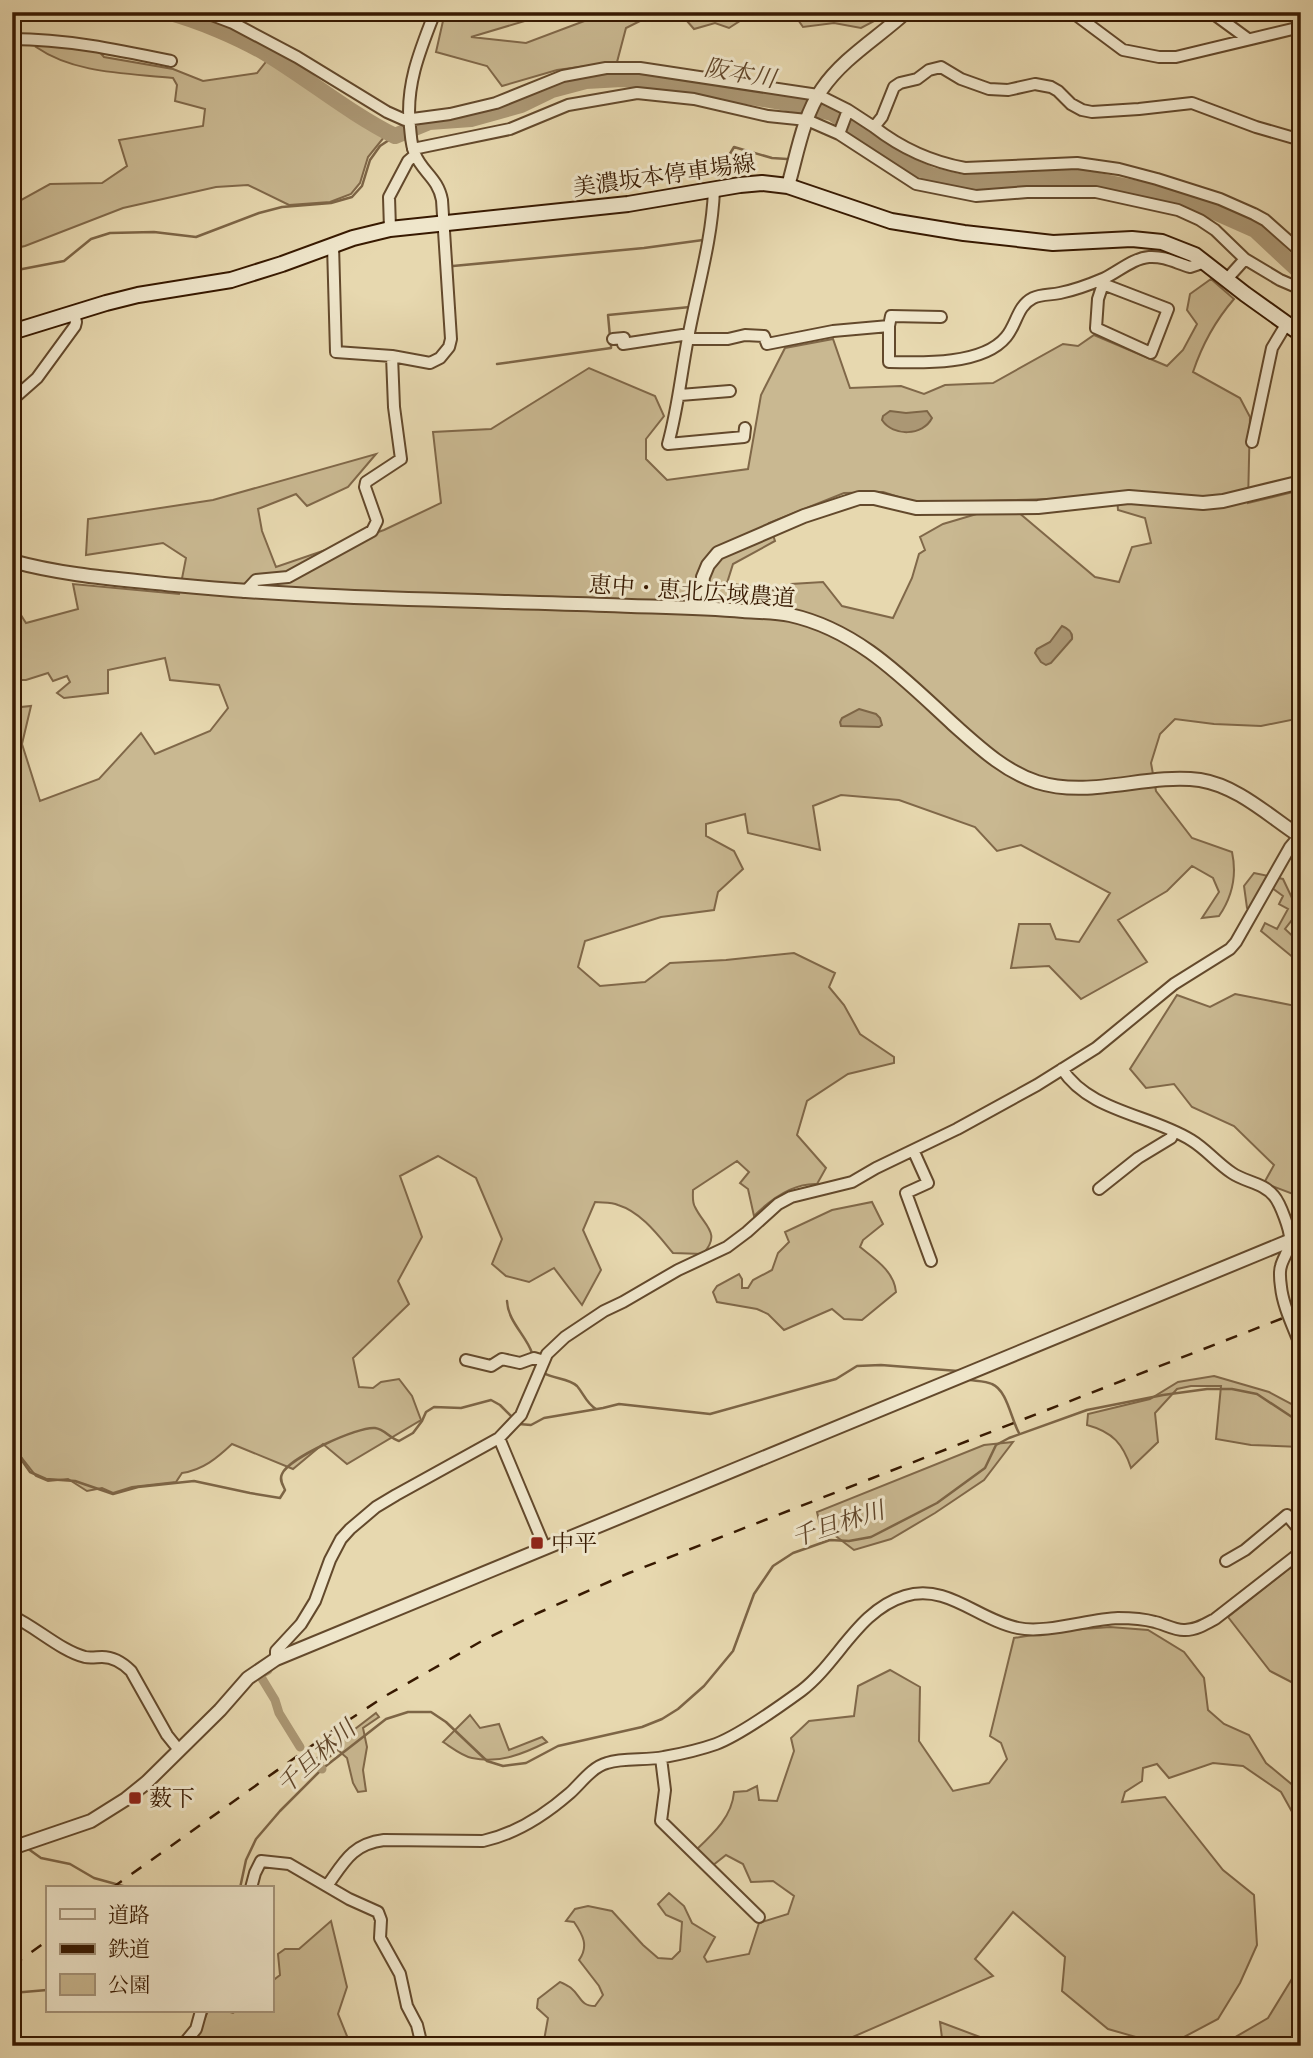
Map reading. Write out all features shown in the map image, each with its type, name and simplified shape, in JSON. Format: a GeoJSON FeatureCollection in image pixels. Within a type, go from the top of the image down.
{"type":"FeatureCollection","features":[{"type":"Feature","properties":{"kind":"main road","name":"美濃坂本停車場線"},"geometry":{"type":"LineString","coordinates":[[12,332],[138,295],[231,281],[333,245],[390,229],[605,207],[753,183],[788,186],[891,221],[1029,242],[1132,239],[1162,242],[1195,255],[1301,334]]}},
{"type":"Feature","properties":{"kind":"street"},"geometry":{"type":"LineString","coordinates":[[204,12],[233,23],[297,57],[387,112],[405,120],[450,114],[496,103],[563,76],[606,68],[640,68],[817,97],[848,110],[897,144],[948,165],[965,168],[1077,163],[1119,169],[1157,179],[1220,199],[1254,214],[1273,226],[1301,252]]}},
{"type":"Feature","properties":{"kind":"street"},"geometry":{"type":"LineString","coordinates":[[333,245],[336,352],[392,356],[430,363],[440,358],[449,347],[451,339],[442,200],[438,184],[414,152],[409,119],[413,72],[435,12]]}},
{"type":"Feature","properties":{"kind":"street"},"geometry":{"type":"LineString","coordinates":[[788,186],[807,119],[817,97],[830,78],[906,12]]}},
{"type":"Feature","properties":{"kind":"street"},"geometry":{"type":"LineString","coordinates":[[1072,12],[1123,50],[1142,55],[1176,57],[1301,27]]}},
{"type":"Feature","properties":{"kind":"street"},"geometry":{"type":"LineString","coordinates":[[1211,12],[1248,39]]}},
{"type":"Feature","properties":{"kind":"street"},"geometry":{"type":"LineString","coordinates":[[12,39],[58,41],[171,61]]}},
{"type":"Feature","properties":{"kind":"street"},"geometry":{"type":"LineString","coordinates":[[874,127],[882,117],[894,87],[941,67],[961,79],[989,89],[1008,90],[1035,84],[1051,86],[1071,104],[1092,112],[1139,110],[1192,103],[1301,140]]}},
{"type":"Feature","properties":{"kind":"street"},"geometry":{"type":"LineString","coordinates":[[390,229],[389,197],[414,152],[510,129],[568,105],[637,93],[694,99],[768,116],[807,119],[839,134],[916,184],[976,196],[1027,192],[1096,192],[1178,209],[1215,230],[1245,259],[1301,289]]}},
{"type":"Feature","properties":{"kind":"street"},"geometry":{"type":"LineString","coordinates":[[839,134],[848,110]]}},
{"type":"Feature","properties":{"kind":"street"},"geometry":{"type":"LineString","coordinates":[[714,190],[703,274],[668,444],[744,437],[745,428]]}},
{"type":"Feature","properties":{"kind":"street"},"geometry":{"type":"LineString","coordinates":[[941,317],[891,316],[889,362],[937,361],[977,355],[998,346],[1013,326],[1022,307],[1032,298],[1104,281],[1143,258],[1167,258],[1191,267],[1202,260]]}},
{"type":"Feature","properties":{"kind":"street"},"geometry":{"type":"LineString","coordinates":[[1227,279],[1245,259]]}},
{"type":"Feature","properties":{"kind":"street"},"geometry":{"type":"LineString","coordinates":[[1104,281],[1168,309],[1151,353],[1096,328],[1098,299],[1104,281]]}},
{"type":"Feature","properties":{"kind":"street"},"geometry":{"type":"LineString","coordinates":[[12,400],[37,378],[75,326],[74,313]]}},
{"type":"Feature","properties":{"kind":"street"},"geometry":{"type":"LineString","coordinates":[[1252,442],[1272,348],[1287,323]]}},
{"type":"Feature","properties":{"kind":"street"},"geometry":{"type":"LineString","coordinates":[[613,339],[624,338],[623,344],[688,337],[728,339],[745,335],[764,336],[767,344],[833,331],[889,326]]}},
{"type":"Feature","properties":{"kind":"street"},"geometry":{"type":"LineString","coordinates":[[245,592],[256,580],[288,577],[372,531],[377,521],[366,482],[401,459],[394,407],[392,356]]}},
{"type":"Feature","properties":{"kind":"street"},"geometry":{"type":"LineString","coordinates":[[680,395],[730,391]]}},
{"type":"Feature","properties":{"kind":"street"},"geometry":{"type":"LineString","coordinates":[[700,607],[703,577],[708,565],[718,553],[804,516],[859,498],[874,498],[916,508],[1038,507],[1129,497],[1203,503],[1223,501],[1301,482]]}},
{"type":"Feature","properties":{"kind":"street","name":"恵中・恵北広域農道"},"geometry":{"type":"LineString","coordinates":[[12,561],[79,576],[245,592],[700,607],[787,614],[814,622],[862,645],[897,672],[971,740],[1013,772],[1060,788],[1116,786],[1166,779],[1202,780],[1240,795],[1300,836]]}},
{"type":"Feature","properties":{"kind":"street"},"geometry":{"type":"LineString","coordinates":[[276,1659],[276,1651],[302,1623],[315,1601],[341,1539],[376,1507],[396,1494],[499,1437],[521,1415],[544,1361],[553,1347],[586,1322],[678,1270],[726,1247],[778,1204],[791,1197],[852,1182],[876,1168],[914,1152],[1019,1095],[1096,1048],[1174,984],[1236,942],[1290,848],[1300,836]]}},
{"type":"Feature","properties":{"kind":"street"},"geometry":{"type":"LineString","coordinates":[[1062,1069],[1079,1090],[1103,1103],[1189,1139],[1233,1174],[1262,1186],[1274,1195],[1296,1238]]}},
{"type":"Feature","properties":{"kind":"street"},"geometry":{"type":"LineString","coordinates":[[1099,1189],[1138,1158],[1171,1138],[1174,1132]]}},
{"type":"Feature","properties":{"kind":"street"},"geometry":{"type":"LineString","coordinates":[[914,1152],[928,1183],[906,1193],[932,1261]]}},
{"type":"Feature","properties":{"kind":"street"},"geometry":{"type":"LineString","coordinates":[[1296,1238],[1280,1268],[1281,1289],[1301,1347]]}},
{"type":"Feature","properties":{"kind":"street"},"geometry":{"type":"LineString","coordinates":[[15,1847],[91,1821],[127,1799],[179,1750],[248,1678],[276,1659],[1296,1238]]}},
{"type":"Feature","properties":{"kind":"street"},"geometry":{"type":"LineString","coordinates":[[466,1360],[491,1366],[502,1359],[520,1363],[534,1358],[544,1361]]}},
{"type":"Feature","properties":{"kind":"street"},"geometry":{"type":"LineString","coordinates":[[499,1437],[545,1548]]}},
{"type":"Feature","properties":{"kind":"street"},"geometry":{"type":"LineString","coordinates":[[1226,1560],[1245,1550],[1287,1515],[1301,1532]]}},
{"type":"Feature","properties":{"kind":"street"},"geometry":{"type":"LineString","coordinates":[[327,1886],[349,1856],[369,1842],[483,1841],[496,1838],[532,1820],[567,1796],[607,1762],[661,1758],[719,1743],[802,1690],[867,1619],[880,1607],[903,1596],[930,1592],[943,1595],[998,1622],[1022,1629],[1042,1629],[1117,1618],[1151,1621],[1183,1631],[1200,1627],[1215,1619],[1301,1552]]}},
{"type":"Feature","properties":{"kind":"street"},"geometry":{"type":"LineString","coordinates":[[12,1616],[52,1641],[86,1657],[107,1657],[123,1664],[131,1671],[166,1735],[179,1750]]}},
{"type":"Feature","properties":{"kind":"street"},"geometry":{"type":"LineString","coordinates":[[661,1758],[665,1790],[661,1822],[759,1917]]}},
{"type":"Feature","properties":{"kind":"street"},"geometry":{"type":"LineString","coordinates":[[251,1886],[254,1872],[261,1861],[289,1864],[349,1899],[378,1912],[381,1920],[380,1938],[400,1974],[407,2006],[417,2025],[422,2046]]}},
{"type":"Feature","properties":{"kind":"street"},"geometry":{"type":"LineString","coordinates":[[182,2046],[196,2029],[201,2012]]}},
{"type":"Feature","properties":{"kind":"green space"},"geometry":{"type":"Polygon","coordinates":[[[445,12],[555,12],[471,37],[526,43],[613,12],[776,12],[740,21],[729,28],[715,23],[694,29],[687,21],[648,17],[626,28],[617,62],[557,70],[502,86],[487,66],[436,52],[445,12]]]}},
{"type":"Feature","properties":{"kind":"green space"},"geometry":{"type":"Polygon","coordinates":[[[788,12],[862,12],[880,18],[861,28],[834,23],[803,27],[796,17],[788,12]]]}},
{"type":"Feature","properties":{"kind":"green space"},"geometry":{"type":"Polygon","coordinates":[[[41,43],[97,49],[104,57],[173,69],[203,81],[257,73],[269,58],[385,136],[368,157],[360,183],[351,194],[330,202],[289,205],[248,185],[216,187],[123,208],[12,249],[12,205],[50,184],[102,183],[127,166],[119,140],[203,126],[205,109],[175,101],[177,85],[173,78],[102,71],[67,63],[36,47],[41,43]]]}},
{"type":"Feature","properties":{"kind":"green space"},"geometry":{"type":"Polygon","coordinates":[[[1211,279],[1234,299],[1210,334],[1193,372],[1240,398],[1250,417],[1248,503],[1301,490],[1301,718],[1261,726],[1175,719],[1160,734],[1151,763],[1156,791],[1192,838],[1232,852],[1232,886],[1219,916],[1202,918],[1219,892],[1213,878],[1192,866],[1167,891],[1118,920],[1147,962],[1081,999],[1049,966],[1011,968],[1019,924],[1050,924],[1056,939],[1079,942],[1110,893],[1021,845],[997,851],[975,827],[899,800],[841,795],[813,806],[820,850],[748,833],[745,814],[706,824],[706,836],[734,851],[743,869],[718,892],[714,910],[661,917],[585,941],[578,967],[600,986],[645,982],[670,963],[794,953],[835,973],[829,987],[844,1005],[860,1034],[894,1057],[894,1063],[848,1074],[807,1101],[797,1135],[826,1168],[817,1184],[799,1186],[782,1193],[754,1216],[748,1189],[740,1183],[749,1172],[737,1161],[693,1190],[694,1205],[711,1235],[703,1254],[673,1253],[649,1225],[634,1213],[615,1204],[595,1202],[583,1230],[601,1270],[582,1305],[554,1268],[529,1282],[506,1276],[492,1264],[502,1239],[476,1178],[438,1156],[400,1176],[422,1237],[398,1281],[409,1304],[353,1358],[359,1387],[373,1388],[381,1382],[399,1379],[412,1396],[421,1420],[347,1464],[323,1444],[293,1469],[232,1444],[203,1466],[182,1473],[176,1482],[132,1487],[113,1493],[102,1488],[87,1491],[68,1479],[48,1481],[36,1476],[18,1453],[12,1440],[12,708],[31,706],[22,744],[40,801],[99,779],[141,733],[155,754],[210,731],[228,708],[219,685],[170,680],[165,658],[108,670],[108,693],[64,698],[57,693],[70,682],[67,676],[53,681],[48,673],[26,680],[12,680],[12,601],[26,623],[78,609],[73,584],[179,594],[186,558],[163,543],[86,555],[88,519],[213,500],[376,454],[348,487],[307,506],[296,494],[258,509],[262,531],[276,567],[384,530],[441,503],[433,432],[491,429],[589,368],[655,396],[664,416],[646,439],[646,459],[667,480],[748,469],[761,395],[785,348],[833,339],[850,388],[901,386],[924,394],[945,385],[993,383],[1063,344],[1078,346],[1094,335],[1167,366],[1183,350],[1197,324],[1187,310],[1190,294],[1211,279]],[[883,492],[844,493],[769,523],[775,541],[733,564],[727,583],[785,592],[791,584],[823,582],[842,606],[893,618],[912,578],[919,554],[925,550],[920,537],[943,524],[980,513],[1018,512],[1095,577],[1119,582],[1132,547],[1151,543],[1145,518],[1118,510],[1117,497],[917,503],[883,492]]]}},
{"type":"Feature","properties":{"kind":"green space"},"geometry":{"type":"Polygon","coordinates":[[[1254,873],[1283,879],[1293,900],[1295,916],[1285,929],[1301,944],[1301,964],[1261,931],[1265,923],[1277,929],[1288,909],[1279,904],[1283,896],[1268,885],[1253,912],[1247,908],[1244,886],[1254,873]]]}},
{"type":"Feature","properties":{"kind":"green space"},"geometry":{"type":"Polygon","coordinates":[[[1235,994],[1301,1007],[1301,1197],[1264,1183],[1274,1165],[1234,1126],[1192,1107],[1174,1084],[1146,1088],[1130,1069],[1177,995],[1210,1007],[1235,994]]]}},
{"type":"Feature","properties":{"kind":"green space"},"geometry":{"type":"Polygon","coordinates":[[[872,1202],[883,1224],[863,1240],[860,1247],[888,1272],[896,1292],[862,1320],[844,1319],[832,1309],[784,1330],[768,1314],[757,1309],[717,1302],[713,1292],[717,1286],[739,1274],[742,1288],[748,1288],[753,1280],[772,1270],[778,1253],[789,1242],[785,1232],[832,1210],[872,1202]]]}},
{"type":"Feature","properties":{"kind":"green space"},"geometry":{"type":"Polygon","coordinates":[[[1214,1376],[1269,1392],[1301,1409],[1301,1447],[1251,1445],[1216,1439],[1221,1386],[1177,1389],[1155,1413],[1158,1442],[1131,1468],[1116,1440],[1104,1431],[1087,1425],[1088,1414],[1150,1399],[1178,1382],[1214,1376]]]}},
{"type":"Feature","properties":{"kind":"green space"},"geometry":{"type":"Polygon","coordinates":[[[1013,1442],[984,1480],[891,1539],[854,1550],[829,1531],[821,1529],[817,1512],[984,1445],[1013,1442]]]}},
{"type":"Feature","properties":{"kind":"green space"},"geometry":{"type":"Polygon","coordinates":[[[1301,1559],[1301,1687],[1270,1671],[1228,1617],[1301,1559]]]}},
{"type":"Feature","properties":{"kind":"green space"},"geometry":{"type":"Polygon","coordinates":[[[1110,1627],[1148,1630],[1184,1652],[1204,1678],[1208,1710],[1224,1724],[1249,1735],[1266,1763],[1301,1792],[1301,1828],[1281,1792],[1243,1766],[1213,1763],[1169,1778],[1157,1764],[1143,1768],[1142,1781],[1125,1792],[1122,1802],[1165,1797],[1223,1870],[1254,1895],[1257,1945],[1240,1983],[1218,2019],[1167,2046],[1108,2029],[1062,1991],[1065,1957],[1013,1912],[975,1959],[993,1976],[832,2046],[543,2046],[548,2018],[537,2008],[538,1999],[560,1982],[571,1988],[590,2006],[595,2006],[603,1995],[579,1960],[584,1950],[580,1931],[574,1922],[566,1921],[575,1909],[588,1906],[612,1911],[658,1958],[672,1959],[680,1951],[682,1922],[666,1915],[658,1904],[669,1893],[684,1906],[692,1923],[715,1937],[704,1957],[707,1962],[749,1954],[759,1923],[788,1914],[794,1896],[773,1881],[751,1882],[743,1864],[726,1855],[712,1866],[695,1851],[726,1817],[734,1792],[747,1791],[757,1786],[759,1800],[777,1801],[794,1751],[791,1738],[809,1721],[854,1716],[858,1686],[890,1670],[920,1687],[919,1741],[953,1791],[989,1783],[1007,1759],[1001,1743],[990,1736],[1014,1638],[1110,1627]]]}},
{"type":"Feature","properties":{"kind":"green space"},"geometry":{"type":"Polygon","coordinates":[[[376,1713],[379,1717],[363,1728],[367,1747],[363,1770],[366,1791],[358,1792],[347,1758],[338,1750],[322,1763],[317,1758],[376,1713]]]}},
{"type":"Feature","properties":{"kind":"green space"},"geometry":{"type":"Polygon","coordinates":[[[470,1715],[480,1728],[499,1724],[509,1750],[542,1737],[547,1742],[501,1759],[482,1760],[468,1757],[443,1742],[470,1715]]]}},
{"type":"Feature","properties":{"kind":"green space"},"geometry":{"type":"Polygon","coordinates":[[[331,1921],[347,1987],[338,2014],[351,2046],[187,2046],[196,2038],[208,2012],[273,2012],[273,1980],[280,1975],[278,1954],[285,1949],[299,1949],[331,1921]]]}},
{"type":"Feature","properties":{"kind":"green space"},"geometry":{"type":"Polygon","coordinates":[[[1301,1964],[1301,2046],[1220,2046],[1268,2018],[1301,1964]]]}},
{"type":"Feature","properties":{"kind":"green space"},"geometry":{"type":"Polygon","coordinates":[[[940,2022],[1004,2046],[943,2046],[940,2022]]]}},
{"type":"Feature","properties":{"kind":"shaded area"},"geometry":{"type":"Polygon","coordinates":[[[890,411],[927,411],[932,418],[922,428],[900,432],[887,426],[882,420],[890,411]]]}},
{"type":"Feature","properties":{"kind":"shaded area"},"geometry":{"type":"Polygon","coordinates":[[[1062,626],[1071,632],[1072,639],[1051,663],[1046,665],[1035,653],[1050,642],[1062,626]]]}},
{"type":"Feature","properties":{"kind":"shaded area"},"geometry":{"type":"Polygon","coordinates":[[[859,709],[876,714],[882,725],[841,726],[842,718],[859,709]]]}},
{"type":"Feature","properties":{"kind":"waterway","name":"阪本川"},"geometry":{"type":"LineString","coordinates":[[167,12],[205,25],[256,48],[395,136],[429,122],[471,119],[521,105],[552,90],[586,81],[622,79],[669,83],[832,113],[904,163],[931,175],[963,183],[1080,177],[1183,198],[1255,230],[1301,273]]}},
{"type":"Feature","properties":{"kind":"waterway"},"geometry":{"type":"LineString","coordinates":[[12,271],[64,261],[91,239],[110,233],[154,232],[196,237],[282,207],[331,203],[352,197],[362,186],[370,160],[380,146],[395,136]]}},
{"type":"Feature","properties":{"kind":"waterway"},"geometry":{"type":"LineString","coordinates":[[718,174],[734,147],[772,158],[787,159]]}},
{"type":"Feature","properties":{"kind":"waterway"},"geometry":{"type":"LineString","coordinates":[[453,266],[703,242]]}},
{"type":"Feature","properties":{"kind":"waterway"},"geometry":{"type":"LineString","coordinates":[[610,337],[608,315],[690,307]]}},
{"type":"Feature","properties":{"kind":"waterway"},"geometry":{"type":"LineString","coordinates":[[497,364],[611,348],[611,343]]}},
{"type":"Feature","properties":{"kind":"waterway"},"geometry":{"type":"LineString","coordinates":[[507,1301],[510,1315],[532,1353]]}},
{"type":"Feature","properties":{"kind":"waterway"},"geometry":{"type":"LineString","coordinates":[[519,1424],[531,1425],[544,1418],[619,1404],[710,1414],[836,1379],[857,1366],[881,1365],[958,1371]]}},
{"type":"Feature","properties":{"kind":"waterway"},"geometry":{"type":"LineString","coordinates":[[544,1373],[574,1383],[596,1409]]}},
{"type":"Feature","properties":{"kind":"waterway"},"geometry":{"type":"LineString","coordinates":[[970,1380],[987,1382],[997,1387],[1005,1398],[1019,1433]]}},
{"type":"Feature","properties":{"kind":"waterway","name":"千旦林川"},"geometry":{"type":"LineString","coordinates":[[240,1886],[246,1860],[256,1839],[280,1811],[322,1769],[386,1719],[408,1712],[431,1712],[446,1722],[487,1761],[503,1766],[526,1763],[558,1746],[642,1727],[662,1719],[704,1686],[733,1651],[754,1594],[773,1566],[793,1553],[830,1540],[849,1541],[871,1537],[937,1503],[985,1468],[996,1445],[1009,1438],[1087,1410],[1207,1389],[1232,1389],[1257,1394],[1301,1423]]}},
{"type":"Feature","properties":{"kind":"waterway"},"geometry":{"type":"LineString","coordinates":[[12,1437],[30,1472],[46,1479],[75,1481],[113,1494],[138,1487],[194,1481],[280,1498],[285,1490],[281,1476],[287,1467],[325,1444],[354,1432],[375,1428],[399,1441],[413,1433],[426,1412],[434,1407],[461,1408],[491,1400],[511,1416]]}},
{"type":"Feature","properties":{"kind":"waterway"},"geometry":{"type":"LineString","coordinates":[[268,1670],[261,1674],[261,1677],[300,1747]]}},
{"type":"Feature","properties":{"kind":"waterway"},"geometry":{"type":"LineString","coordinates":[[308,1759],[322,1769]]}},
{"type":"Feature","properties":{"kind":"waterway"},"geometry":{"type":"LineString","coordinates":[[12,1829],[21,1841]]}},
{"type":"Feature","properties":{"kind":"waterway"},"geometry":{"type":"LineString","coordinates":[[27,1848],[41,1858],[70,1864],[94,1878],[123,1886]]}},
{"type":"Feature","properties":{"kind":"waterway","name":"千旦林川"},"geometry":{"type":"LineString","coordinates":[[12,1993],[46,1990]]}},
{"type":"Feature","properties":{"kind":"railway"},"geometry":{"type":"LineString","coordinates":[[115,1886],[387,1695],[480,1642],[538,1613],[629,1573],[1301,1311]]}},
{"type":"Feature","properties":{"kind":"railway"},"geometry":{"type":"LineString","coordinates":[[12,1966],[46,1942]]}},
{"type":"Feature","properties":{"kind":"place","name":"中平"},"geometry":{"type":"Point","coordinates":[537,1543]}},
{"type":"Feature","properties":{"kind":"place","name":"薮下"},"geometry":{"type":"Point","coordinates":[135,1798]}}]}
